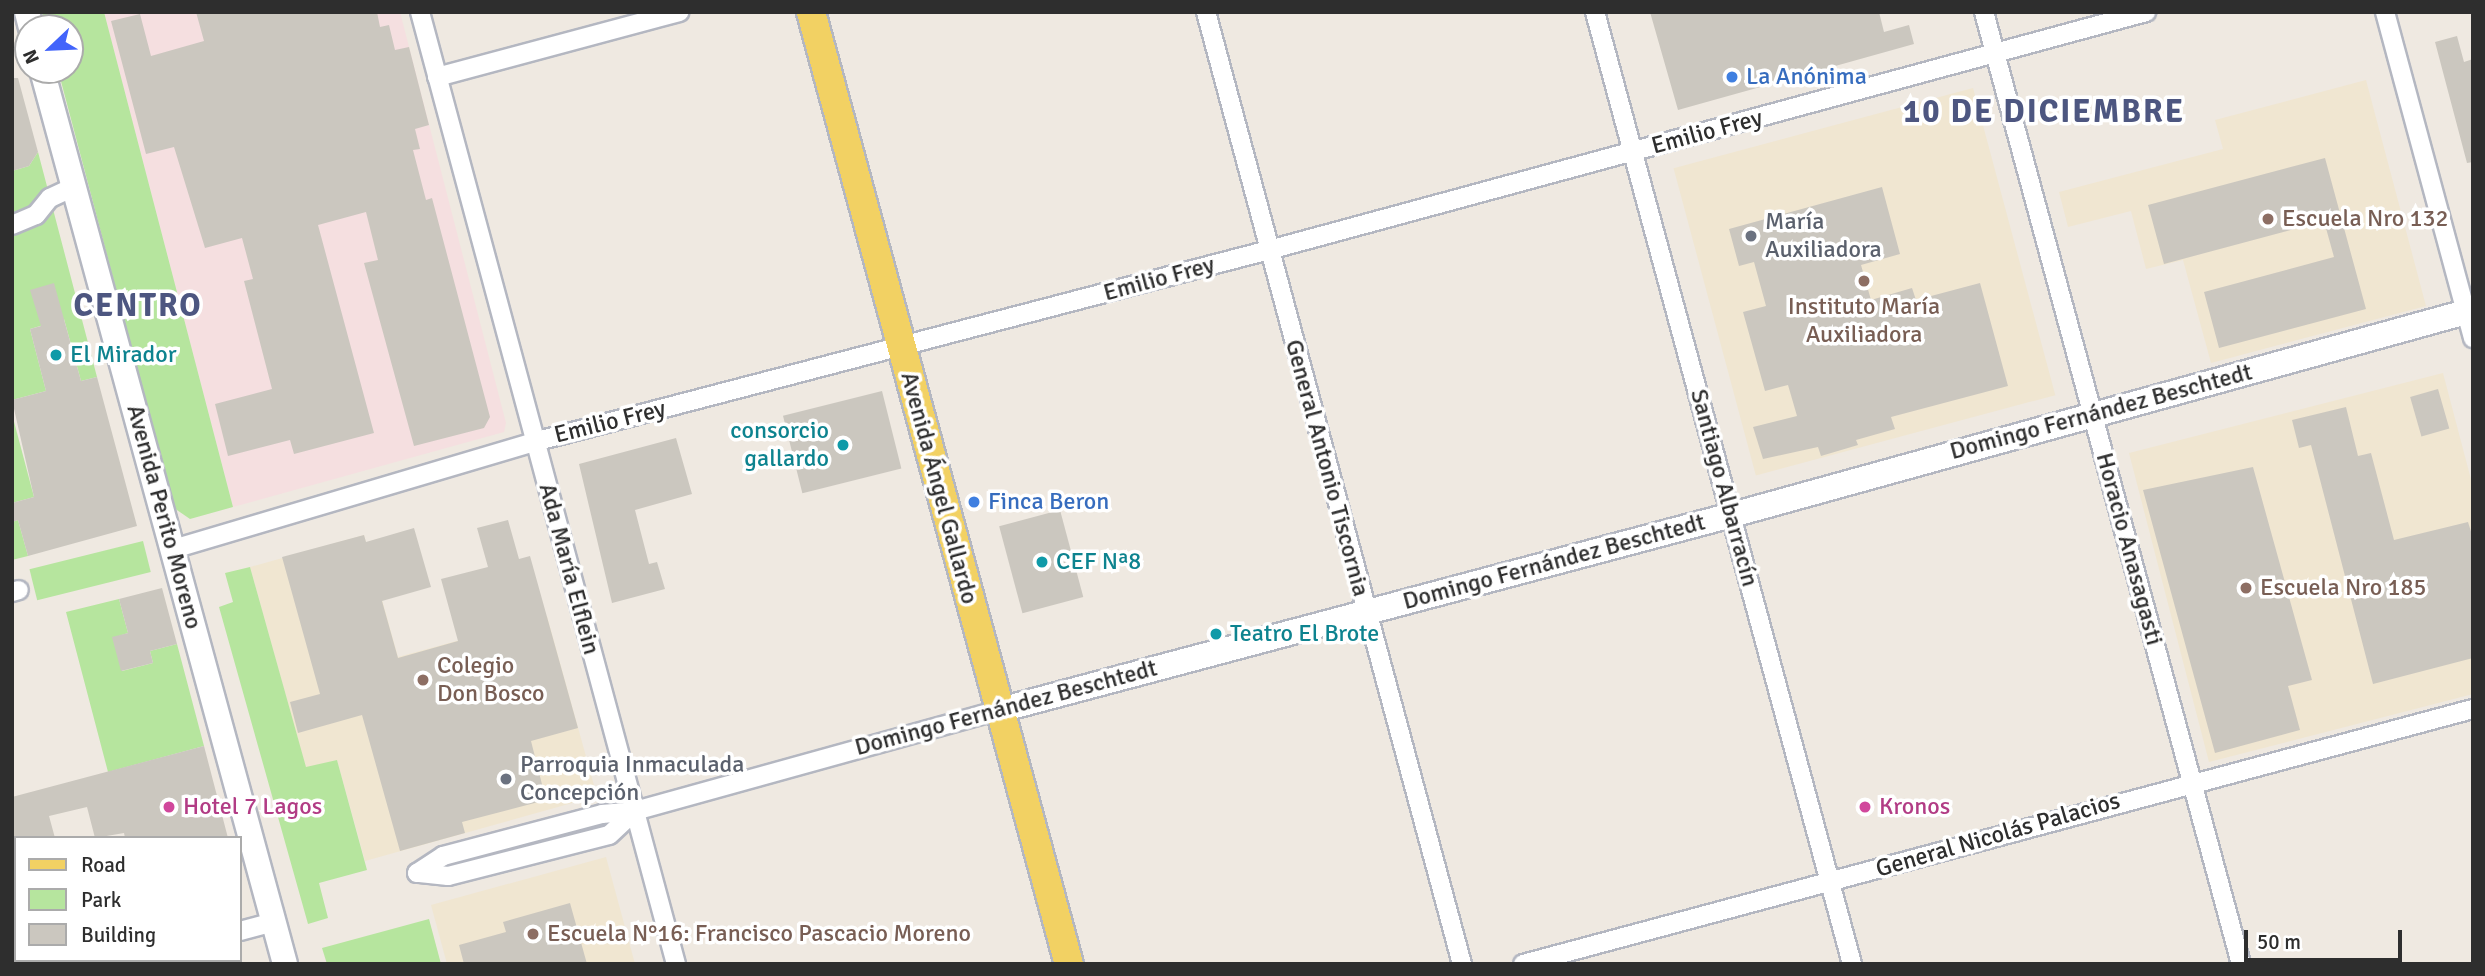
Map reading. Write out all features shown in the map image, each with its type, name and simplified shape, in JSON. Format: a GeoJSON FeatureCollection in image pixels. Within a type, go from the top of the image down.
{"type":"FeatureCollection","features":[{"type":"Feature","properties":{"kind":"main road","name":"Avenida Ángel Gallardo"},"geometry":{"type":"LineString","coordinates":[[811,12],[1069,964]]}},
{"type":"Feature","properties":{"kind":"street","name":"Ada María Elflein"},"geometry":{"type":"LineString","coordinates":[[420,12],[676,964]]}},
{"type":"Feature","properties":{"kind":"street"},"geometry":{"type":"LineString","coordinates":[[438,77],[679,12]]}},
{"type":"Feature","properties":{"kind":"street","name":"General Antonio Tiscornia"},"geometry":{"type":"LineString","coordinates":[[1206,12],[1364,611],[1462,964]]}},
{"type":"Feature","properties":{"kind":"street","name":"Santiago Albarracín"},"geometry":{"type":"LineString","coordinates":[[1595,12],[1635,151],[1852,964]]}},
{"type":"Feature","properties":{"kind":"street","name":"Horacio Anasagasti"},"geometry":{"type":"LineString","coordinates":[[1984,12],[2241,964]]}},
{"type":"Feature","properties":{"kind":"street","name":"Emilio Frey"},"geometry":{"type":"LineString","coordinates":[[173,549],[534,442],[1269,250],[2146,12]]}},
{"type":"Feature","properties":{"kind":"street"},"geometry":{"type":"LineString","coordinates":[[2385,12],[2469,311],[2473,338]]}},
{"type":"Feature","properties":{"kind":"street","name":"Avenida Perito Moreno"},"geometry":{"type":"LineString","coordinates":[[47,84],[285,964]]}},
{"type":"Feature","properties":{"kind":"street"},"geometry":{"type":"LineString","coordinates":[[12,225],[74,187]]}},
{"type":"Feature","properties":{"kind":"street","name":"Domingo Fernández Beschtedt"},"geometry":{"type":"LineString","coordinates":[[635,811],[609,835],[448,876],[417,873],[443,856],[602,814],[635,811],[1364,611],[1731,515],[2469,311]]}},
{"type":"Feature","properties":{"kind":"street","name":"General Nicolás Palacios"},"geometry":{"type":"LineString","coordinates":[[1523,964],[2192,781],[2473,709]]}},
{"type":"Feature","properties":{"kind":"street"},"geometry":{"type":"LineString","coordinates":[[242,930],[274,922]]}},
{"type":"Feature","properties":{"kind":"shaded area"},"geometry":{"type":"Polygon","coordinates":[[[104,12],[400,12],[506,423],[504,432],[233,507],[104,12]]]}},
{"type":"Feature","properties":{"kind":"shaded area","name":"Escuela Nro 132"},"geometry":{"type":"Polygon","coordinates":[[[2366,80],[2426,306],[2211,363],[2183,260],[2146,269],[2131,211],[2068,227],[2059,192],[2223,149],[2215,120],[2366,80]]]}},
{"type":"Feature","properties":{"kind":"shaded area","name":"Instituto María Auxiliadora"},"geometry":{"type":"Polygon","coordinates":[[[1973,88],[2055,395],[1756,475],[1674,168],[1973,88]]]}},
{"type":"Feature","properties":{"kind":"shaded area"},"geometry":{"type":"Polygon","coordinates":[[[2443,373],[2473,487],[2473,694],[2209,762],[2129,453],[2443,373]]]}},
{"type":"Feature","properties":{"kind":"shaded area","name":"Colegio Don Bosco"},"geometry":{"type":"Polygon","coordinates":[[[364,535],[398,657],[547,616],[597,796],[365,861],[337,760],[306,768],[250,567],[364,535]]]}},
{"type":"Feature","properties":{"kind":"shaded area","name":"Escuela N°16: Francisco Pascacio Moreno"},"geometry":{"type":"Polygon","coordinates":[[[606,857],[635,964],[447,964],[431,905],[606,857]]]}},
{"type":"Feature","properties":{"kind":"green space"},"geometry":{"type":"Polygon","coordinates":[[[104,12],[233,507],[190,519],[174,508],[62,84],[84,84],[84,14],[43,14],[104,12]]]}},
{"type":"Feature","properties":{"kind":"green space"},"geometry":{"type":"Polygon","coordinates":[[[38,152],[97,377],[81,381],[64,319],[30,329],[46,391],[12,400],[12,171],[29,166],[38,152]]]}},
{"type":"Feature","properties":{"kind":"green space"},"geometry":{"type":"Polygon","coordinates":[[[12,414],[34,497],[12,503],[12,414]]]}},
{"type":"Feature","properties":{"kind":"green space"},"geometry":{"type":"Polygon","coordinates":[[[18,520],[28,556],[12,560],[12,522],[18,520]]]}},
{"type":"Feature","properties":{"kind":"green space"},"geometry":{"type":"Polygon","coordinates":[[[143,541],[151,572],[37,600],[29,569],[143,541]]]}},
{"type":"Feature","properties":{"kind":"green space"},"geometry":{"type":"Polygon","coordinates":[[[250,567],[306,767],[337,760],[367,870],[319,883],[328,918],[308,924],[219,607],[233,602],[225,573],[250,567]]]}},
{"type":"Feature","properties":{"kind":"green space"},"geometry":{"type":"Polygon","coordinates":[[[119,599],[128,633],[113,638],[122,671],[153,663],[150,651],[177,644],[204,746],[108,772],[66,612],[119,599]]]}},
{"type":"Feature","properties":{"kind":"green space"},"geometry":{"type":"Polygon","coordinates":[[[429,919],[441,964],[327,964],[322,948],[429,919]]]}},
{"type":"Feature","properties":{"kind":"building"},"geometry":{"type":"Polygon","coordinates":[[[196,12],[377,12],[380,27],[389,25],[395,50],[409,47],[429,125],[415,129],[420,149],[413,150],[426,200],[432,198],[490,417],[484,428],[414,446],[364,263],[378,260],[366,212],[318,225],[374,433],[294,454],[290,440],[228,456],[215,404],[272,389],[244,281],[253,279],[242,238],[205,248],[174,147],[146,154],[111,21],[140,14],[151,56],[204,41],[196,12]]]}},
{"type":"Feature","properties":{"kind":"building","name":"La Anónima"},"geometry":{"type":"Polygon","coordinates":[[[1650,12],[1879,12],[1884,32],[1909,25],[1914,44],[1678,110],[1650,12]]]}},
{"type":"Feature","properties":{"kind":"building"},"geometry":{"type":"Polygon","coordinates":[[[2457,36],[2464,62],[2473,59],[2473,162],[2467,163],[2435,42],[2457,36]]]}},
{"type":"Feature","properties":{"kind":"building"},"geometry":{"type":"Polygon","coordinates":[[[14,78],[14,84],[20,84],[38,152],[29,166],[12,171],[14,78]]]}},
{"type":"Feature","properties":{"kind":"building"},"geometry":{"type":"Polygon","coordinates":[[[2325,158],[2366,309],[2219,348],[2204,292],[2334,257],[2324,221],[2164,264],[2148,205],[2325,158]]]}},
{"type":"Feature","properties":{"kind":"building"},"geometry":{"type":"Polygon","coordinates":[[[1882,187],[1900,254],[1861,265],[1871,300],[1912,288],[1916,300],[1980,283],[2008,386],[1891,417],[1895,429],[1856,440],[1858,445],[1821,456],[1818,447],[1763,459],[1753,427],[1797,416],[1788,385],[1765,391],[1743,312],[1766,306],[1754,262],[1739,266],[1729,229],[1882,187]]]}},
{"type":"Feature","properties":{"kind":"building"},"geometry":{"type":"Polygon","coordinates":[[[54,283],[81,381],[97,377],[137,526],[28,556],[18,520],[12,522],[12,503],[34,497],[12,400],[46,391],[30,329],[41,326],[30,290],[54,283]]]}},
{"type":"Feature","properties":{"kind":"building"},"geometry":{"type":"Polygon","coordinates":[[[2438,389],[2449,428],[2421,436],[2410,397],[2438,389]]]}},
{"type":"Feature","properties":{"kind":"building","name":"consorcio gallardo"},"geometry":{"type":"Polygon","coordinates":[[[882,391],[901,469],[802,493],[783,416],[882,391]]]}},
{"type":"Feature","properties":{"kind":"building"},"geometry":{"type":"Polygon","coordinates":[[[2346,407],[2358,456],[2371,453],[2394,540],[2468,522],[2473,538],[2473,658],[2373,684],[2311,445],[2299,448],[2292,420],[2346,407]]]}},
{"type":"Feature","properties":{"kind":"building"},"geometry":{"type":"Polygon","coordinates":[[[676,438],[692,494],[635,510],[649,564],[657,562],[665,589],[612,603],[579,464],[676,438]]]}},
{"type":"Feature","properties":{"kind":"building"},"geometry":{"type":"Polygon","coordinates":[[[2253,467],[2312,680],[2288,686],[2300,730],[2215,753],[2143,490],[2253,467]]]}},
{"type":"Feature","properties":{"kind":"building","name":"CEF Nª8"},"geometry":{"type":"Polygon","coordinates":[[[1060,510],[1083,597],[1022,613],[999,526],[1060,510]]]}},
{"type":"Feature","properties":{"kind":"building","name":"Colegio Don Bosco"},"geometry":{"type":"Polygon","coordinates":[[[508,520],[519,559],[530,556],[578,728],[531,741],[546,800],[462,822],[465,833],[400,851],[362,715],[298,733],[290,702],[320,694],[282,557],[364,535],[366,542],[414,528],[431,587],[382,601],[398,658],[458,641],[441,579],[488,567],[477,528],[508,520]]]}},
{"type":"Feature","properties":{"kind":"building"},"geometry":{"type":"Polygon","coordinates":[[[162,588],[177,644],[150,651],[153,663],[121,671],[112,637],[128,633],[119,599],[162,588]]]}},
{"type":"Feature","properties":{"kind":"building"},"geometry":{"type":"Polygon","coordinates":[[[204,746],[227,836],[125,836],[124,833],[94,836],[87,807],[49,816],[54,836],[12,838],[12,797],[204,746]]]}},
{"type":"Feature","properties":{"kind":"building"},"geometry":{"type":"Polygon","coordinates":[[[570,903],[587,964],[464,964],[459,945],[506,932],[503,922],[570,903]]]}},
{"type":"Feature","properties":{"kind":"place","name":"La Anónima"},"geometry":{"type":"Point","coordinates":[1732,77]}},
{"type":"Feature","properties":{"kind":"place","name":"Escuela Nro 132"},"geometry":{"type":"Point","coordinates":[2268,219]}},
{"type":"Feature","properties":{"kind":"place","name":"María Auxiliadora"},"geometry":{"type":"Point","coordinates":[1751,236]}},
{"type":"Feature","properties":{"kind":"place","name":"Instituto María Auxiliadora"},"geometry":{"type":"Point","coordinates":[1864,281]}},
{"type":"Feature","properties":{"kind":"place","name":"El Mirador"},"geometry":{"type":"Point","coordinates":[56,355]}},
{"type":"Feature","properties":{"kind":"place","name":"consorcio gallardo"},"geometry":{"type":"Point","coordinates":[843,445]}},
{"type":"Feature","properties":{"kind":"place","name":"Finca Beron"},"geometry":{"type":"Point","coordinates":[974,502]}},
{"type":"Feature","properties":{"kind":"place","name":"CEF Nª8"},"geometry":{"type":"Point","coordinates":[1042,562]}},
{"type":"Feature","properties":{"kind":"place","name":"Escuela Nro 185"},"geometry":{"type":"Point","coordinates":[2246,588]}},
{"type":"Feature","properties":{"kind":"place","name":"Teatro El Brote"},"geometry":{"type":"Point","coordinates":[1216,634]}},
{"type":"Feature","properties":{"kind":"place","name":"Colegio Don Bosco"},"geometry":{"type":"Point","coordinates":[423,680]}},
{"type":"Feature","properties":{"kind":"place","name":"Parroquia Inmaculada Concepción"},"geometry":{"type":"Point","coordinates":[506,779]}},
{"type":"Feature","properties":{"kind":"place","name":"Hotel 7 Lagos"},"geometry":{"type":"Point","coordinates":[169,807]}},
{"type":"Feature","properties":{"kind":"place","name":"Kronos"},"geometry":{"type":"Point","coordinates":[1865,807]}},
{"type":"Feature","properties":{"kind":"place","name":"Escuela N°16: Francisco Pascacio Moreno"},"geometry":{"type":"Point","coordinates":[533,934]}},
{"type":"Feature","properties":{"kind":"district","name":"10 DE DICIEMBRE"},"geometry":{"type":"Point","coordinates":[2044,112]}},
{"type":"Feature","properties":{"kind":"district","name":"CENTRO"},"geometry":{"type":"Point","coordinates":[138,306]}}]}
